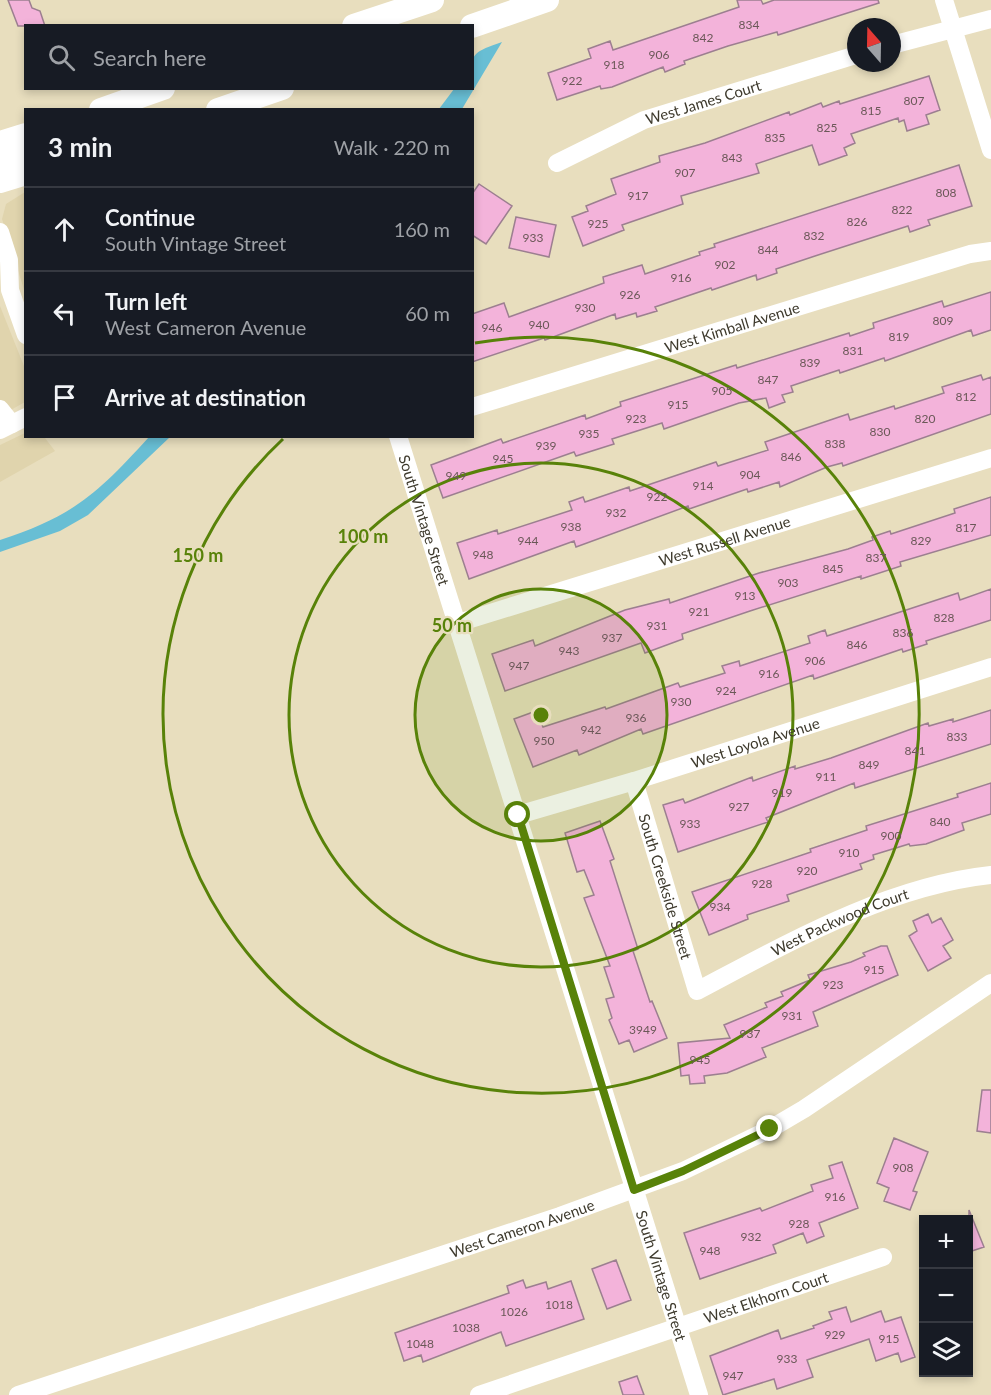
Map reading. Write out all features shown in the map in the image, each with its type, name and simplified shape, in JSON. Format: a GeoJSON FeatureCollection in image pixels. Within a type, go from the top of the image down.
{"type":"FeatureCollection","features":[{"type":"Feature","properties":{"kind":"main road"},"geometry":{"type":"LineString","coordinates":[[360,24],[432,0]]}},
{"type":"Feature","properties":{"kind":"main road"},"geometry":{"type":"LineString","coordinates":[[474,25],[547,0]]}},
{"type":"Feature","properties":{"kind":"main road"},"geometry":{"type":"LineString","coordinates":[[106,108],[159,90]]}},
{"type":"Feature","properties":{"kind":"main road"},"geometry":{"type":"LineString","coordinates":[[138,108],[159,90]]}},
{"type":"Feature","properties":{"kind":"main road"},"geometry":{"type":"LineString","coordinates":[[224,108],[276,90]]}},
{"type":"Feature","properties":{"kind":"main road"},"geometry":{"type":"LineString","coordinates":[[0,143],[24,136]]}},
{"type":"Feature","properties":{"kind":"main road"},"geometry":{"type":"LineString","coordinates":[[0,162],[24,154]]}},
{"type":"Feature","properties":{"kind":"main road"},"geometry":{"type":"LineString","coordinates":[[0,182],[24,174]]}},
{"type":"Feature","properties":{"kind":"street"},"geometry":{"type":"LineString","coordinates":[[944,0],[991,150]]}},
{"type":"Feature","properties":{"kind":"street"},"geometry":{"type":"LineString","coordinates":[[901,42],[991,19]]}},
{"type":"Feature","properties":{"kind":"street","name":"West James Court"},"geometry":{"type":"LineString","coordinates":[[557,163],[644,120],[847,58]]}},
{"type":"Feature","properties":{"kind":"street"},"geometry":{"type":"LineString","coordinates":[[0,232],[9,260],[3,286],[24,331]]}},
{"type":"Feature","properties":{"kind":"street","name":"West Kimball Avenue"},"geometry":{"type":"LineString","coordinates":[[474,406],[970,254],[991,251]]}},
{"type":"Feature","properties":{"kind":"street"},"geometry":{"type":"LineString","coordinates":[[0,409],[12,424]]}},
{"type":"Feature","properties":{"kind":"street","name":"South Vintage Street"},"geometry":{"type":"LineString","coordinates":[[399,438],[699,1395]]}},
{"type":"Feature","properties":{"kind":"street","name":"West Russell Avenue"},"geometry":{"type":"LineString","coordinates":[[458,623],[991,458]]}},
{"type":"Feature","properties":{"kind":"street","name":"West Loyola Avenue"},"geometry":{"type":"LineString","coordinates":[[518,815],[634,781],[991,667]]}},
{"type":"Feature","properties":{"kind":"street","name":"South Creekside Street"},"geometry":{"type":"LineString","coordinates":[[634,781],[697,991]]}},
{"type":"Feature","properties":{"kind":"street","name":"West Packwood Court"},"geometry":{"type":"LineString","coordinates":[[697,991],[798,939],[867,909],[917,890],[963,878],[991,875]]}},
{"type":"Feature","properties":{"kind":"street","name":"West Cameron Avenue"},"geometry":{"type":"LineString","coordinates":[[18,1395],[634,1190],[683,1171],[770,1129],[839,1087],[991,983]]}},
{"type":"Feature","properties":{"kind":"street","name":"West Elkhorn Court"},"geometry":{"type":"LineString","coordinates":[[479,1395],[883,1257]]}},
{"type":"Feature","properties":{"kind":"shaded area"},"geometry":{"type":"Polygon","coordinates":[[[24,193],[24,290],[2,219],[6,204],[24,193]]]}},
{"type":"Feature","properties":{"kind":"shaded area"},"geometry":{"type":"Polygon","coordinates":[[[0,306],[24,366],[24,403],[0,416],[0,306]]]}},
{"type":"Feature","properties":{"kind":"shaded area"},"geometry":{"type":"Polygon","coordinates":[[[24,433],[24,438],[45,438],[55,451],[0,482],[0,445],[24,433]]]}},
{"type":"Feature","properties":{"kind":"water"},"geometry":{"type":"Polygon","coordinates":[[[502,42],[474,89],[474,56],[483,49],[502,42]]]}},
{"type":"Feature","properties":{"kind":"water"},"geometry":{"type":"Polygon","coordinates":[[[453,90],[473,90],[463,108],[440,108],[453,90]]]}},
{"type":"Feature","properties":{"kind":"water"},"geometry":{"type":"Polygon","coordinates":[[[148,438],[169,438],[88,515],[60,531],[0,552],[0,540],[26,531],[66,512],[115,473],[148,438]]]}},
{"type":"Feature","properties":{"kind":"building"},"geometry":{"type":"Polygon","coordinates":[[[8,0],[29,0],[32,8],[40,11],[44,24],[18,26],[8,0]]]}},
{"type":"Feature","properties":{"kind":"building"},"geometry":{"type":"Polygon","coordinates":[[[737,0],[761,0],[763,4],[774,0],[878,0],[879,3],[778,35],[777,32],[728,46],[684,61],[685,64],[665,72],[663,67],[612,87],[601,89],[600,86],[557,100],[548,73],[591,58],[588,49],[610,41],[613,50],[739,7],[737,0]]]}},
{"type":"Feature","properties":{"kind":"building"},"geometry":{"type":"Polygon","coordinates":[[[929,76],[940,110],[926,115],[929,124],[907,131],[904,120],[899,122],[898,118],[851,134],[855,143],[844,148],[847,155],[819,165],[812,145],[756,164],[759,173],[681,196],[683,204],[622,225],[624,230],[583,246],[572,217],[588,211],[586,206],[616,194],[611,179],[660,162],[659,156],[705,143],[789,112],[790,115],[821,103],[823,107],[839,101],[840,104],[929,76]]]}},
{"type":"Feature","properties":{"kind":"building"},"geometry":{"type":"Polygon","coordinates":[[[959,165],[972,206],[928,220],[930,225],[910,232],[908,226],[776,269],[777,273],[757,280],[756,275],[712,290],[711,288],[655,307],[657,311],[637,317],[636,313],[616,319],[615,314],[545,340],[544,338],[474,361],[474,313],[504,303],[509,317],[604,283],[603,277],[642,265],[645,274],[700,255],[699,252],[715,247],[714,244],[959,165]]]}},
{"type":"Feature","properties":{"kind":"building"},"geometry":{"type":"Polygon","coordinates":[[[479,184],[512,206],[486,244],[474,236],[474,191],[479,184]]]}},
{"type":"Feature","properties":{"kind":"building"},"geometry":{"type":"Polygon","coordinates":[[[516,217],[556,225],[549,257],[509,248],[516,217]]]}},
{"type":"Feature","properties":{"kind":"building"},"geometry":{"type":"Polygon","coordinates":[[[991,292],[991,330],[973,336],[971,330],[885,361],[884,358],[791,386],[793,392],[782,395],[785,402],[769,408],[766,398],[739,403],[664,429],[662,423],[612,439],[614,444],[576,456],[574,452],[443,498],[431,465],[501,439],[503,443],[585,415],[586,419],[621,406],[620,402],[736,365],[737,368],[849,333],[850,336],[874,328],[873,323],[942,301],[944,307],[991,292]]]}},
{"type":"Feature","properties":{"kind":"building"},"geometry":{"type":"Polygon","coordinates":[[[981,375],[983,380],[991,377],[991,414],[843,466],[842,463],[827,467],[780,487],[779,482],[748,492],[747,489],[689,509],[688,506],[576,547],[574,541],[469,579],[457,543],[497,530],[498,534],[572,510],[569,502],[583,497],[585,502],[629,487],[630,491],[716,462],[718,466],[768,450],[765,442],[848,414],[850,420],[894,406],[895,409],[944,393],[942,387],[981,375]]]}},
{"type":"Feature","properties":{"kind":"building"},"geometry":{"type":"Polygon","coordinates":[[[991,497],[991,535],[900,562],[901,566],[861,579],[861,576],[682,634],[683,639],[645,653],[641,643],[505,691],[492,654],[533,640],[535,646],[625,610],[669,599],[670,603],[759,573],[848,549],[873,540],[872,537],[890,531],[891,534],[955,513],[954,509],[991,497]]]}},
{"type":"Feature","properties":{"kind":"building"},"geometry":{"type":"Polygon","coordinates":[[[991,589],[991,620],[926,641],[927,644],[903,652],[902,649],[814,679],[813,675],[643,734],[641,729],[579,755],[577,750],[533,767],[514,719],[536,711],[543,727],[605,707],[606,709],[678,683],[680,687],[725,673],[722,666],[739,661],[740,666],[810,643],[808,636],[825,630],[827,636],[958,593],[960,600],[991,589]]]}},
{"type":"Feature","properties":{"kind":"building"},"geometry":{"type":"Polygon","coordinates":[[[991,710],[991,744],[855,788],[854,783],[766,818],[768,822],[678,852],[663,805],[683,799],[685,803],[752,777],[753,781],[795,766],[795,769],[831,758],[928,723],[929,726],[953,719],[953,722],[991,710]]]}},
{"type":"Feature","properties":{"kind":"building"},"geometry":{"type":"Polygon","coordinates":[[[991,783],[991,814],[962,823],[964,830],[926,844],[910,846],[909,844],[873,855],[874,859],[860,864],[862,869],[787,895],[789,901],[747,915],[748,919],[709,935],[692,892],[811,852],[810,849],[867,830],[866,826],[958,797],[957,794],[991,783]]]}},
{"type":"Feature","properties":{"kind":"building"},"geometry":{"type":"Polygon","coordinates":[[[600,821],[614,859],[610,861],[638,949],[633,951],[650,1002],[652,1001],[667,1038],[634,1052],[629,1040],[619,1044],[609,1020],[612,1018],[606,999],[614,997],[604,967],[610,966],[584,898],[594,895],[584,870],[577,872],[565,833],[600,821]]]}},
{"type":"Feature","properties":{"kind":"building"},"geometry":{"type":"Polygon","coordinates":[[[928,914],[932,923],[941,918],[953,940],[943,946],[951,958],[928,971],[909,936],[917,931],[913,921],[928,914]]]}},
{"type":"Feature","properties":{"kind":"building"},"geometry":{"type":"Polygon","coordinates":[[[887,946],[898,975],[813,1012],[818,1026],[762,1048],[766,1057],[727,1073],[704,1076],[705,1083],[690,1084],[689,1075],[681,1076],[678,1043],[730,1038],[724,1025],[767,1007],[765,1003],[783,996],[781,992],[810,980],[808,975],[851,962],[865,956],[863,953],[887,946]]]}},
{"type":"Feature","properties":{"kind":"building"},"geometry":{"type":"Polygon","coordinates":[[[982,1090],[991,1090],[991,1133],[977,1131],[982,1090]]]}},
{"type":"Feature","properties":{"kind":"building"},"geometry":{"type":"Polygon","coordinates":[[[894,1138],[928,1152],[913,1191],[917,1192],[910,1210],[884,1201],[889,1188],[877,1183],[894,1138]]]}},
{"type":"Feature","properties":{"kind":"building"},"geometry":{"type":"Polygon","coordinates":[[[842,1162],[858,1208],[819,1223],[824,1236],[807,1243],[803,1233],[773,1245],[776,1253],[700,1279],[684,1233],[760,1208],[762,1211],[813,1191],[811,1185],[833,1178],[829,1166],[842,1162]]]}},
{"type":"Feature","properties":{"kind":"building"},"geometry":{"type":"Polygon","coordinates":[[[973,1220],[984,1247],[973,1251],[973,1220]]]}},
{"type":"Feature","properties":{"kind":"building"},"geometry":{"type":"Polygon","coordinates":[[[616,1260],[631,1300],[607,1309],[592,1269],[616,1260]]]}},
{"type":"Feature","properties":{"kind":"building"},"geometry":{"type":"Polygon","coordinates":[[[523,1280],[526,1288],[546,1282],[548,1289],[571,1281],[584,1319],[506,1346],[501,1332],[423,1362],[421,1355],[404,1361],[395,1333],[509,1293],[507,1286],[523,1280]]]}},
{"type":"Feature","properties":{"kind":"building"},"geometry":{"type":"Polygon","coordinates":[[[846,1307],[851,1322],[881,1311],[885,1322],[901,1317],[915,1357],[901,1362],[898,1353],[876,1361],[869,1339],[807,1360],[813,1377],[777,1389],[774,1379],[723,1395],[710,1356],[778,1330],[781,1339],[814,1328],[813,1326],[832,1319],[829,1312],[846,1307]]]}},
{"type":"Feature","properties":{"kind":"building"},"geometry":{"type":"Polygon","coordinates":[[[637,1376],[644,1395],[623,1395],[619,1382],[637,1376]]]}},
{"type":"Feature","properties":{"kind":"route"},"geometry":{"type":"LineString","coordinates":[[518,815],[634,1190],[722,1154],[770,1129]]}}]}
